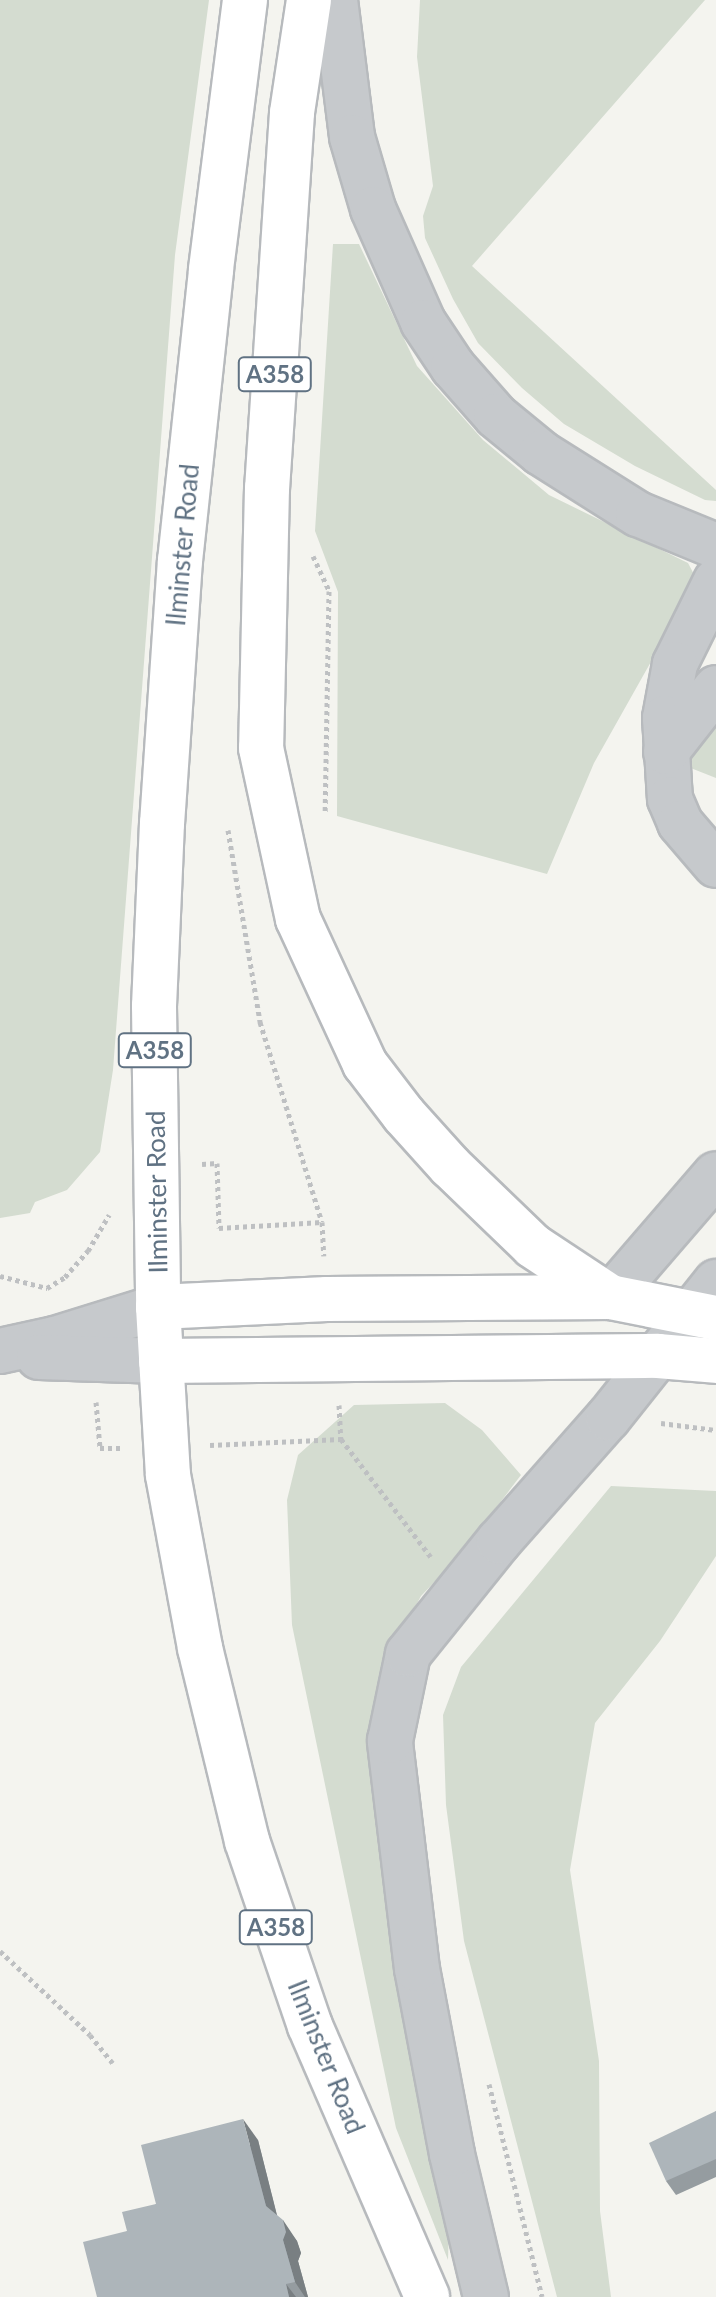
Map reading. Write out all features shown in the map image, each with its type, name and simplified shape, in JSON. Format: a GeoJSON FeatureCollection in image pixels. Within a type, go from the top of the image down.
{"type":"FeatureCollection","features":[{"type":"Feature","properties":{"kind":"highway","name":"Ilminster Road"},"geometry":{"type":"LineString","coordinates":[[245,0],[209,286],[180,560],[164,793],[154,1006],[158,1307],[168,1475],[200,1648],[247,1841],[310,2026],[427,2297]]}},
{"type":"Feature","properties":{"kind":"highway","name":"A358"},"geometry":{"type":"LineString","coordinates":[[309,0],[292,113],[267,488],[261,748],[298,919],[365,1064],[404,1115],[450,1166],[533,1246],[610,1297]]}},
{"type":"Feature","properties":{"kind":"highway","name":"A358"},"geometry":{"type":"LineString","coordinates":[[158,1307],[327,1299],[610,1297],[708,1304]]}},
{"type":"Feature","properties":{"kind":"highway"},"geometry":{"type":"LineString","coordinates":[[161,1361],[658,1356],[716,1361]]}},
{"type":"Feature","properties":{"kind":"street"},"geometry":{"type":"LineString","coordinates":[[335,0],[352,137],[373,209],[423,322],[453,367],[496,416],[541,453],[638,514],[716,546]]}},
{"type":"Feature","properties":{"kind":"street"},"geometry":{"type":"LineString","coordinates":[[716,581],[675,664],[665,718],[670,799],[680,823],[716,865]]}},
{"type":"Feature","properties":{"kind":"street"},"geometry":{"type":"LineString","coordinates":[[666,752],[716,688]]}},
{"type":"Feature","properties":{"kind":"street"},"geometry":{"type":"LineString","coordinates":[[610,1297],[716,1174]]}},
{"type":"Feature","properties":{"kind":"street"},"geometry":{"type":"LineString","coordinates":[[486,2297],[449,2140],[417,1969],[390,1741],[408,1654],[658,1356],[708,1304]]}},
{"type":"Feature","properties":{"kind":"street"},"geometry":{"type":"LineString","coordinates":[[0,1354],[158,1307]]}},
{"type":"Feature","properties":{"kind":"street"},"geometry":{"type":"LineString","coordinates":[[0,1354],[161,1361]]}},
{"type":"Feature","properties":{"kind":"path"},"geometry":{"type":"LineString","coordinates":[[310,549],[329,591],[325,824]]}},
{"type":"Feature","properties":{"kind":"path"},"geometry":{"type":"LineString","coordinates":[[0,1951],[90,2035],[113,2063]]}},
{"type":"Feature","properties":{"kind":"shaded area"},"geometry":{"type":"Polygon","coordinates":[[[0,0],[209,0],[175,255],[113,1070],[100,1152],[67,1190],[35,1202],[30,1213],[0,1218],[0,0]]]}},
{"type":"Feature","properties":{"kind":"shaded area"},"geometry":{"type":"Polygon","coordinates":[[[420,0],[705,0],[472,266],[716,490],[716,501],[705,500],[635,466],[564,424],[522,388],[478,343],[453,299],[425,238],[423,216],[433,186],[417,57],[420,0]]]}},
{"type":"Feature","properties":{"kind":"shaded area"},"geometry":{"type":"Polygon","coordinates":[[[333,244],[359,244],[417,366],[483,440],[549,495],[688,563],[697,580],[594,763],[547,874],[337,816],[338,592],[315,531],[333,244]]]}},
{"type":"Feature","properties":{"kind":"shaded area"},"geometry":{"type":"Polygon","coordinates":[[[716,721],[716,778],[683,765],[716,721]]]}},
{"type":"Feature","properties":{"kind":"shaded area"},"geometry":{"type":"Polygon","coordinates":[[[445,1403],[482,1430],[521,1475],[460,1555],[421,1596],[383,1666],[450,2195],[448,2260],[396,2128],[292,1625],[287,1500],[298,1455],[354,1405],[445,1403]]]}},
{"type":"Feature","properties":{"kind":"shaded area"},"geometry":{"type":"Polygon","coordinates":[[[611,1486],[716,1491],[716,1556],[660,1641],[595,1723],[570,1870],[599,2061],[600,2211],[611,2297],[557,2297],[464,1941],[446,1805],[443,1715],[461,1667],[611,1486]]]}},
{"type":"Feature","properties":{"kind":"building"},"geometry":{"type":"Polygon","coordinates":[[[716,2111],[716,2159],[666,2181],[649,2143],[716,2111]]]}},
{"type":"Feature","properties":{"kind":"building"},"geometry":{"type":"Polygon","coordinates":[[[243,2119],[266,2206],[283,2220],[286,2232],[283,2240],[295,2282],[286,2284],[289,2297],[97,2297],[83,2242],[127,2231],[122,2212],[156,2204],[141,2145],[243,2119]]]}}]}
